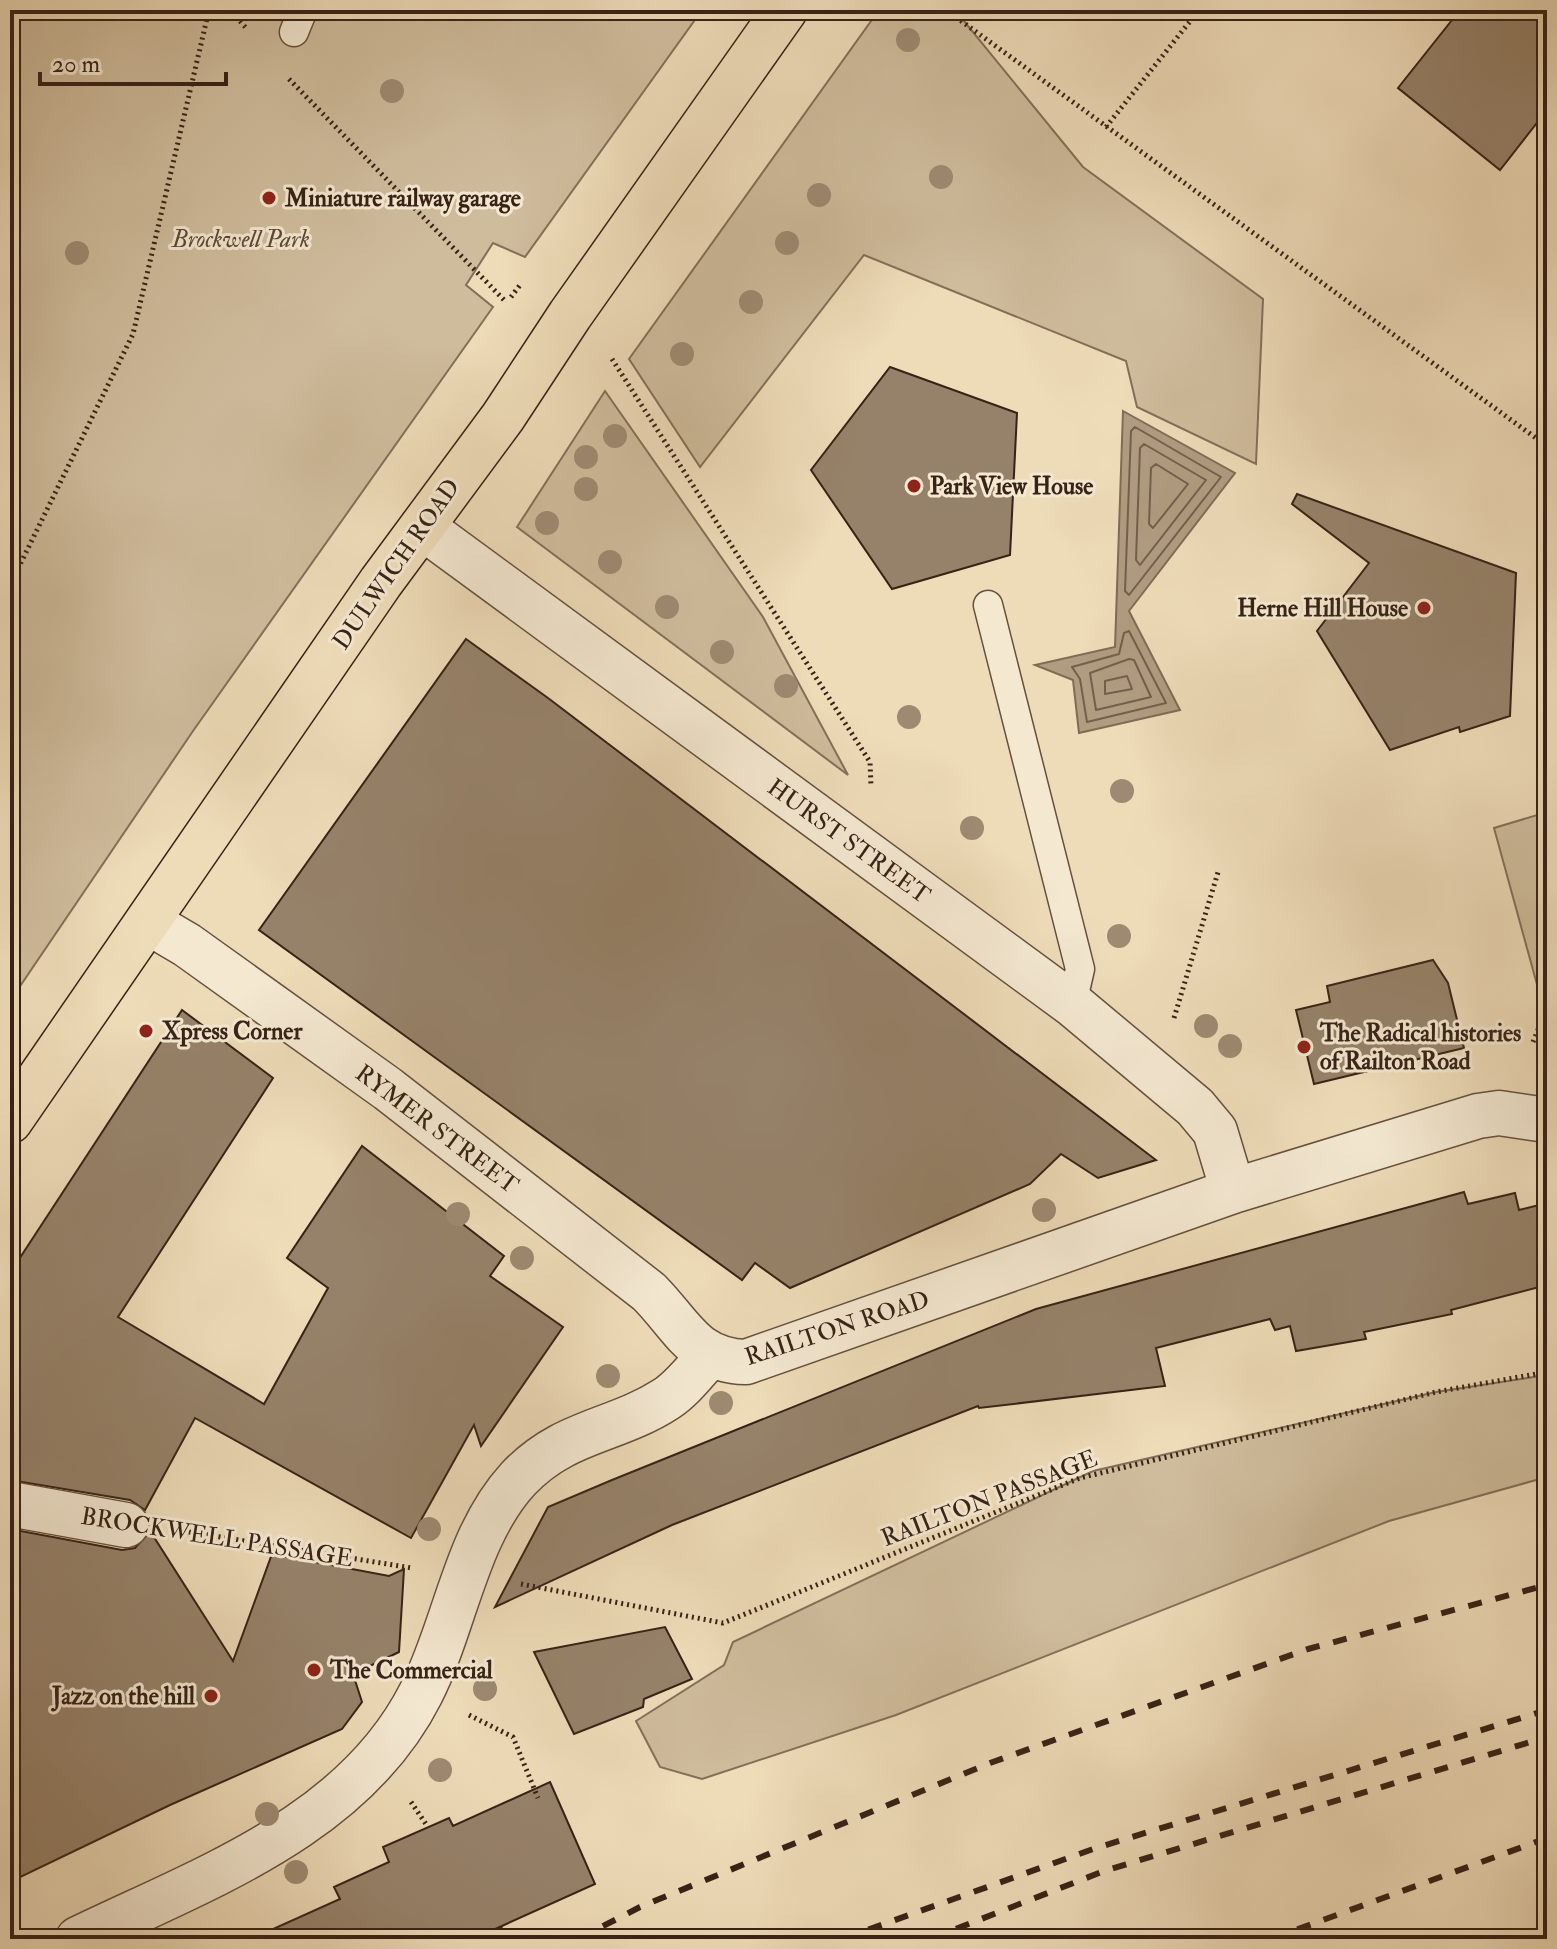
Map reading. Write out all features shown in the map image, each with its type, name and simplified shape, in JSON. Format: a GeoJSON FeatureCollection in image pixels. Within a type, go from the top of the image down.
{"type":"FeatureCollection","features":[{"type":"Feature","properties":{"kind":"main road","name":"DULWICH ROAD"},"geometry":{"type":"LineString","coordinates":[[10,1121],[785,10]]}},
{"type":"Feature","properties":{"kind":"street","name":"HURST STREET"},"geometry":{"type":"LineString","coordinates":[[422,527],[1072,1004],[1195,1107],[1215,1131],[1233,1191]]}},
{"type":"Feature","properties":{"kind":"street","name":"RYMER STREET"},"geometry":{"type":"LineString","coordinates":[[148,922],[187,945],[400,1098],[649,1292],[673,1316],[693,1344],[709,1356]]}},
{"type":"Feature","properties":{"kind":"street","name":"RAILTON ROAD"},"geometry":{"type":"LineString","coordinates":[[78,1939],[271,1845],[310,1818],[390,1743],[421,1692],[493,1509],[511,1488],[549,1450],[666,1399],[709,1356],[746,1362],[1233,1191],[1478,1116],[1499,1113],[1547,1120]]}},
{"type":"Feature","properties":{"kind":"street","name":"BROCKWELL PASSAGE"},"geometry":{"type":"LineString","coordinates":[[10,1504],[126,1525]]}},
{"type":"Feature","properties":{"kind":"lane"},"geometry":{"type":"LineString","coordinates":[[988,605],[1080,969],[1072,1004]]}},
{"type":"Feature","properties":{"kind":"path"},"geometry":{"type":"LineString","coordinates":[[10,585],[133,334],[209,10]]}},
{"type":"Feature","properties":{"kind":"path"},"geometry":{"type":"LineString","coordinates":[[946,10],[1547,446]]}},
{"type":"Feature","properties":{"kind":"path"},"geometry":{"type":"LineString","coordinates":[[1106,127],[1199,10]]}},
{"type":"Feature","properties":{"kind":"path"},"geometry":{"type":"LineString","coordinates":[[280,70],[506,302]]}},
{"type":"Feature","properties":{"kind":"path"},"geometry":{"type":"LineString","coordinates":[[612,359],[870,762],[871,789]]}},
{"type":"Feature","properties":{"kind":"path"},"geometry":{"type":"LineString","coordinates":[[1174,1019],[1219,869]]}},
{"type":"Feature","properties":{"kind":"path"},"geometry":{"type":"LineString","coordinates":[[1533,1042],[1547,1008]]}},
{"type":"Feature","properties":{"kind":"path","name":"RAILTON PASSAGE"},"geometry":{"type":"LineString","coordinates":[[509,1582],[723,1623],[1080,1478],[1436,1392],[1547,1372]]}},
{"type":"Feature","properties":{"kind":"path","name":"BROCKWELL PASSAGE"},"geometry":{"type":"LineString","coordinates":[[126,1525],[210,1533],[425,1570]]}},
{"type":"Feature","properties":{"kind":"path"},"geometry":{"type":"LineString","coordinates":[[421,1692],[513,1737],[538,1798]]}},
{"type":"Feature","properties":{"kind":"path"},"geometry":{"type":"LineString","coordinates":[[406,1794],[428,1827]]}},
{"type":"Feature","properties":{"kind":"path"},"geometry":{"type":"LineString","coordinates":[[500,1927],[509,1939]]}},
{"type":"Feature","properties":{"kind":"green space","name":"Brockwell Park"},"geometry":{"type":"Polygon","coordinates":[[[10,10],[702,10],[525,257],[493,243],[466,285],[493,307],[193,731],[10,1001],[10,10]]]}},
{"type":"Feature","properties":{"kind":"green space"},"geometry":{"type":"Polygon","coordinates":[[[879,10],[955,10],[1083,167],[1263,299],[1256,464],[1137,407],[1126,361],[864,255],[700,467],[629,359],[879,10]]]}},
{"type":"Feature","properties":{"kind":"green space"},"geometry":{"type":"Polygon","coordinates":[[[605,391],[763,617],[848,775],[517,527],[605,391]]]}},
{"type":"Feature","properties":{"kind":"green space"},"geometry":{"type":"Polygon","coordinates":[[[1547,812],[1547,1021],[1494,828],[1547,812]]]}},
{"type":"Feature","properties":{"kind":"green space"},"geometry":{"type":"Polygon","coordinates":[[[1547,1375],[1547,1477],[1389,1521],[896,1715],[702,1779],[660,1767],[636,1721],[724,1665],[733,1642],[1093,1471],[1436,1392],[1547,1375]]]}},
{"type":"Feature","properties":{"kind":"water"},"geometry":{"type":"Polygon","coordinates":[[[1123,411],[1235,473],[1129,611],[1180,710],[1079,733],[1073,680],[1035,665],[1115,647],[1123,411]]]}},
{"type":"Feature","properties":{"kind":"building"},"geometry":{"type":"Polygon","coordinates":[[[1460,10],[1547,10],[1547,110],[1500,170],[1398,88],[1460,10]]]}},
{"type":"Feature","properties":{"kind":"building","name":"Park View House"},"geometry":{"type":"Polygon","coordinates":[[[890,367],[1017,413],[1010,555],[892,589],[811,470],[890,367]]]}},
{"type":"Feature","properties":{"kind":"building","name":"Herne Hill House"},"geometry":{"type":"Polygon","coordinates":[[[1297,494],[1516,573],[1510,716],[1460,732],[1459,727],[1390,750],[1317,631],[1369,563],[1292,504],[1297,494]]]}},
{"type":"Feature","properties":{"kind":"building"},"geometry":{"type":"Polygon","coordinates":[[[466,639],[1156,1160],[1098,1178],[1061,1154],[1030,1184],[790,1288],[755,1263],[742,1280],[259,930],[466,639]]]}},
{"type":"Feature","properties":{"kind":"building"},"geometry":{"type":"Polygon","coordinates":[[[1433,960],[1448,983],[1464,1048],[1314,1084],[1296,1010],[1330,1002],[1327,986],[1433,960]]]}},
{"type":"Feature","properties":{"kind":"building"},"geometry":{"type":"Polygon","coordinates":[[[182,1010],[273,1078],[118,1317],[264,1404],[328,1288],[287,1258],[362,1146],[504,1256],[490,1276],[563,1327],[481,1446],[474,1425],[411,1538],[195,1418],[145,1510],[130,1500],[10,1480],[10,1273],[182,1010]]]}},
{"type":"Feature","properties":{"kind":"building"},"geometry":{"type":"Polygon","coordinates":[[[1464,1192],[1468,1204],[1515,1193],[1519,1210],[1547,1203],[1547,1285],[1451,1310],[1452,1314],[1364,1332],[1366,1339],[1296,1351],[1290,1326],[1275,1330],[1270,1319],[1156,1348],[1165,1386],[978,1406],[672,1525],[495,1607],[548,1507],[1036,1309],[1464,1192]]]}},
{"type":"Feature","properties":{"kind":"building"},"geometry":{"type":"Polygon","coordinates":[[[10,1529],[122,1550],[135,1548],[150,1531],[233,1661],[272,1554],[389,1576],[404,1569],[399,1652],[353,1674],[362,1702],[342,1729],[170,1805],[10,1882],[10,1529]]]}},
{"type":"Feature","properties":{"kind":"building"},"geometry":{"type":"Polygon","coordinates":[[[665,1627],[692,1679],[644,1699],[643,1707],[574,1734],[534,1652],[665,1627]]]}},
{"type":"Feature","properties":{"kind":"building"},"geometry":{"type":"Polygon","coordinates":[[[550,1782],[595,1884],[473,1939],[251,1939],[340,1899],[334,1887],[389,1862],[383,1847],[449,1818],[453,1826],[550,1782]]]}},
{"type":"Feature","properties":{"kind":"railway"},"geometry":{"type":"LineString","coordinates":[[578,1939],[640,1907],[990,1763],[1308,1649],[1547,1585]]}},
{"type":"Feature","properties":{"kind":"railway"},"geometry":{"type":"LineString","coordinates":[[842,1939],[1096,1848],[1547,1710]]}},
{"type":"Feature","properties":{"kind":"railway"},"geometry":{"type":"LineString","coordinates":[[930,1939],[1104,1871],[1547,1737]]}},
{"type":"Feature","properties":{"kind":"railway"},"geometry":{"type":"LineString","coordinates":[[1271,1939],[1547,1838]]}},
{"type":"Feature","properties":{"kind":"place","name":"Miniature railway garage"},"geometry":{"type":"Point","coordinates":[269,198]}},
{"type":"Feature","properties":{"kind":"place","name":"Park View House"},"geometry":{"type":"Point","coordinates":[914,486]}},
{"type":"Feature","properties":{"kind":"place","name":"Herne Hill House"},"geometry":{"type":"Point","coordinates":[1424,608]}},
{"type":"Feature","properties":{"kind":"place","name":"Xpress Corner"},"geometry":{"type":"Point","coordinates":[146,1031]}},
{"type":"Feature","properties":{"kind":"place","name":"The Radical histories of Railton Road"},"geometry":{"type":"Point","coordinates":[1304,1047]}},
{"type":"Feature","properties":{"kind":"place","name":"The Commercial"},"geometry":{"type":"Point","coordinates":[314,1670]}},
{"type":"Feature","properties":{"kind":"place","name":"Jazz on the hill"},"geometry":{"type":"Point","coordinates":[211,1696]}}]}
